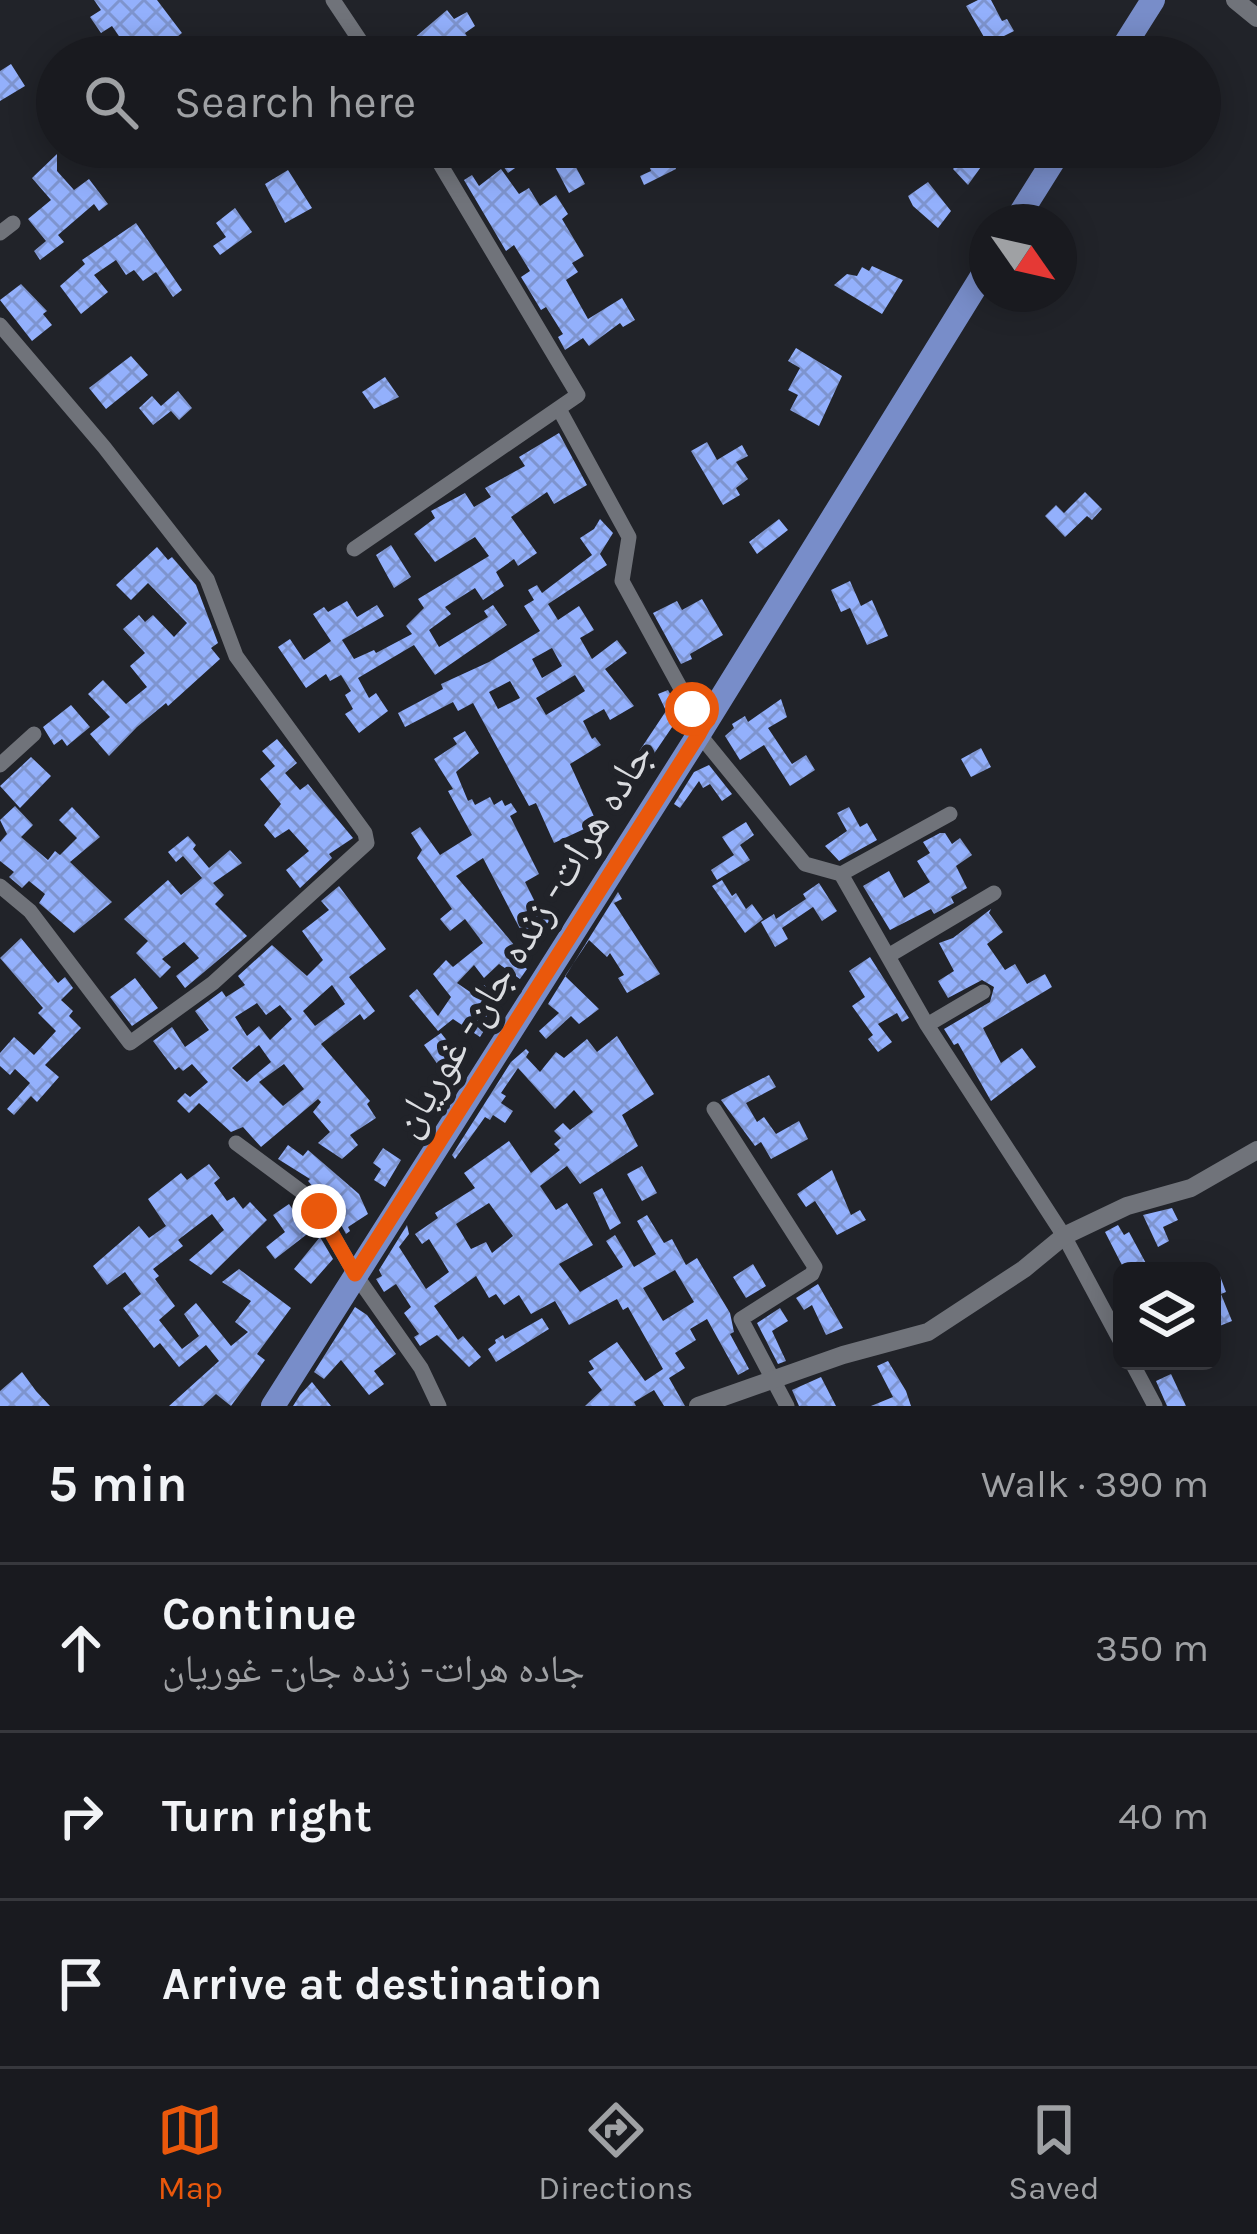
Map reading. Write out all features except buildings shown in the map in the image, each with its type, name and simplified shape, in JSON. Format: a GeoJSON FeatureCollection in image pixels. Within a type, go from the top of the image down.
{"type":"FeatureCollection","features":[{"type":"Feature","properties":{"kind":"main road"},"geometry":{"type":"LineString","coordinates":[[1131,36],[1153,0]]}},
{"type":"Feature","properties":{"kind":"main road"},"geometry":{"type":"LineString","coordinates":[[1027,204],[1049,168]]}},
{"type":"Feature","properties":{"kind":"main road","name":"جاده هرات- زنده جان- غوریان"},"geometry":{"type":"LineString","coordinates":[[273,1406],[969,297]]}},
{"type":"Feature","properties":{"kind":"street"},"geometry":{"type":"LineString","coordinates":[[333,0],[356,36]]}},
{"type":"Feature","properties":{"kind":"street"},"geometry":{"type":"LineString","coordinates":[[1235,0],[1257,18]]}},
{"type":"Feature","properties":{"kind":"street"},"geometry":{"type":"LineString","coordinates":[[354,549],[578,395],[443,168]]}},
{"type":"Feature","properties":{"kind":"street"},"geometry":{"type":"LineString","coordinates":[[0,325],[104,447],[207,580],[236,656],[365,833],[367,844],[213,983],[130,1043],[30,911],[0,886]]}},
{"type":"Feature","properties":{"kind":"street"},"geometry":{"type":"LineString","coordinates":[[559,409],[629,537],[622,581],[702,729],[805,864],[841,874],[950,814]]}},
{"type":"Feature","properties":{"kind":"street"},"geometry":{"type":"LineString","coordinates":[[0,765],[34,734]]}},
{"type":"Feature","properties":{"kind":"street"},"geometry":{"type":"LineString","coordinates":[[841,874],[927,1025],[1064,1236],[1113,1327]]}},
{"type":"Feature","properties":{"kind":"street"},"geometry":{"type":"LineString","coordinates":[[888,956],[994,893]]}},
{"type":"Feature","properties":{"kind":"street"},"geometry":{"type":"LineString","coordinates":[[927,1025],[983,992]]}},
{"type":"Feature","properties":{"kind":"street"},"geometry":{"type":"LineString","coordinates":[[713,1109],[815,1267],[812,1274],[741,1319],[787,1406]]}},
{"type":"Feature","properties":{"kind":"street"},"geometry":{"type":"LineString","coordinates":[[236,1142],[302,1192],[319,1211],[355,1274],[421,1368],[439,1406]]}},
{"type":"Feature","properties":{"kind":"street"},"geometry":{"type":"LineString","coordinates":[[710,1404],[843,1355],[928,1332],[1024,1269],[1064,1236],[1126,1206],[1191,1188],[1257,1150]]}},
{"type":"Feature","properties":{"kind":"street"},"geometry":{"type":"LineString","coordinates":[[1136,1370],[1155,1406]]}},
{"type":"Feature","properties":{"kind":"route"},"geometry":{"type":"LineString","coordinates":[[319,1211],[355,1274],[699,734],[705,723],[692,709]]}}]}
